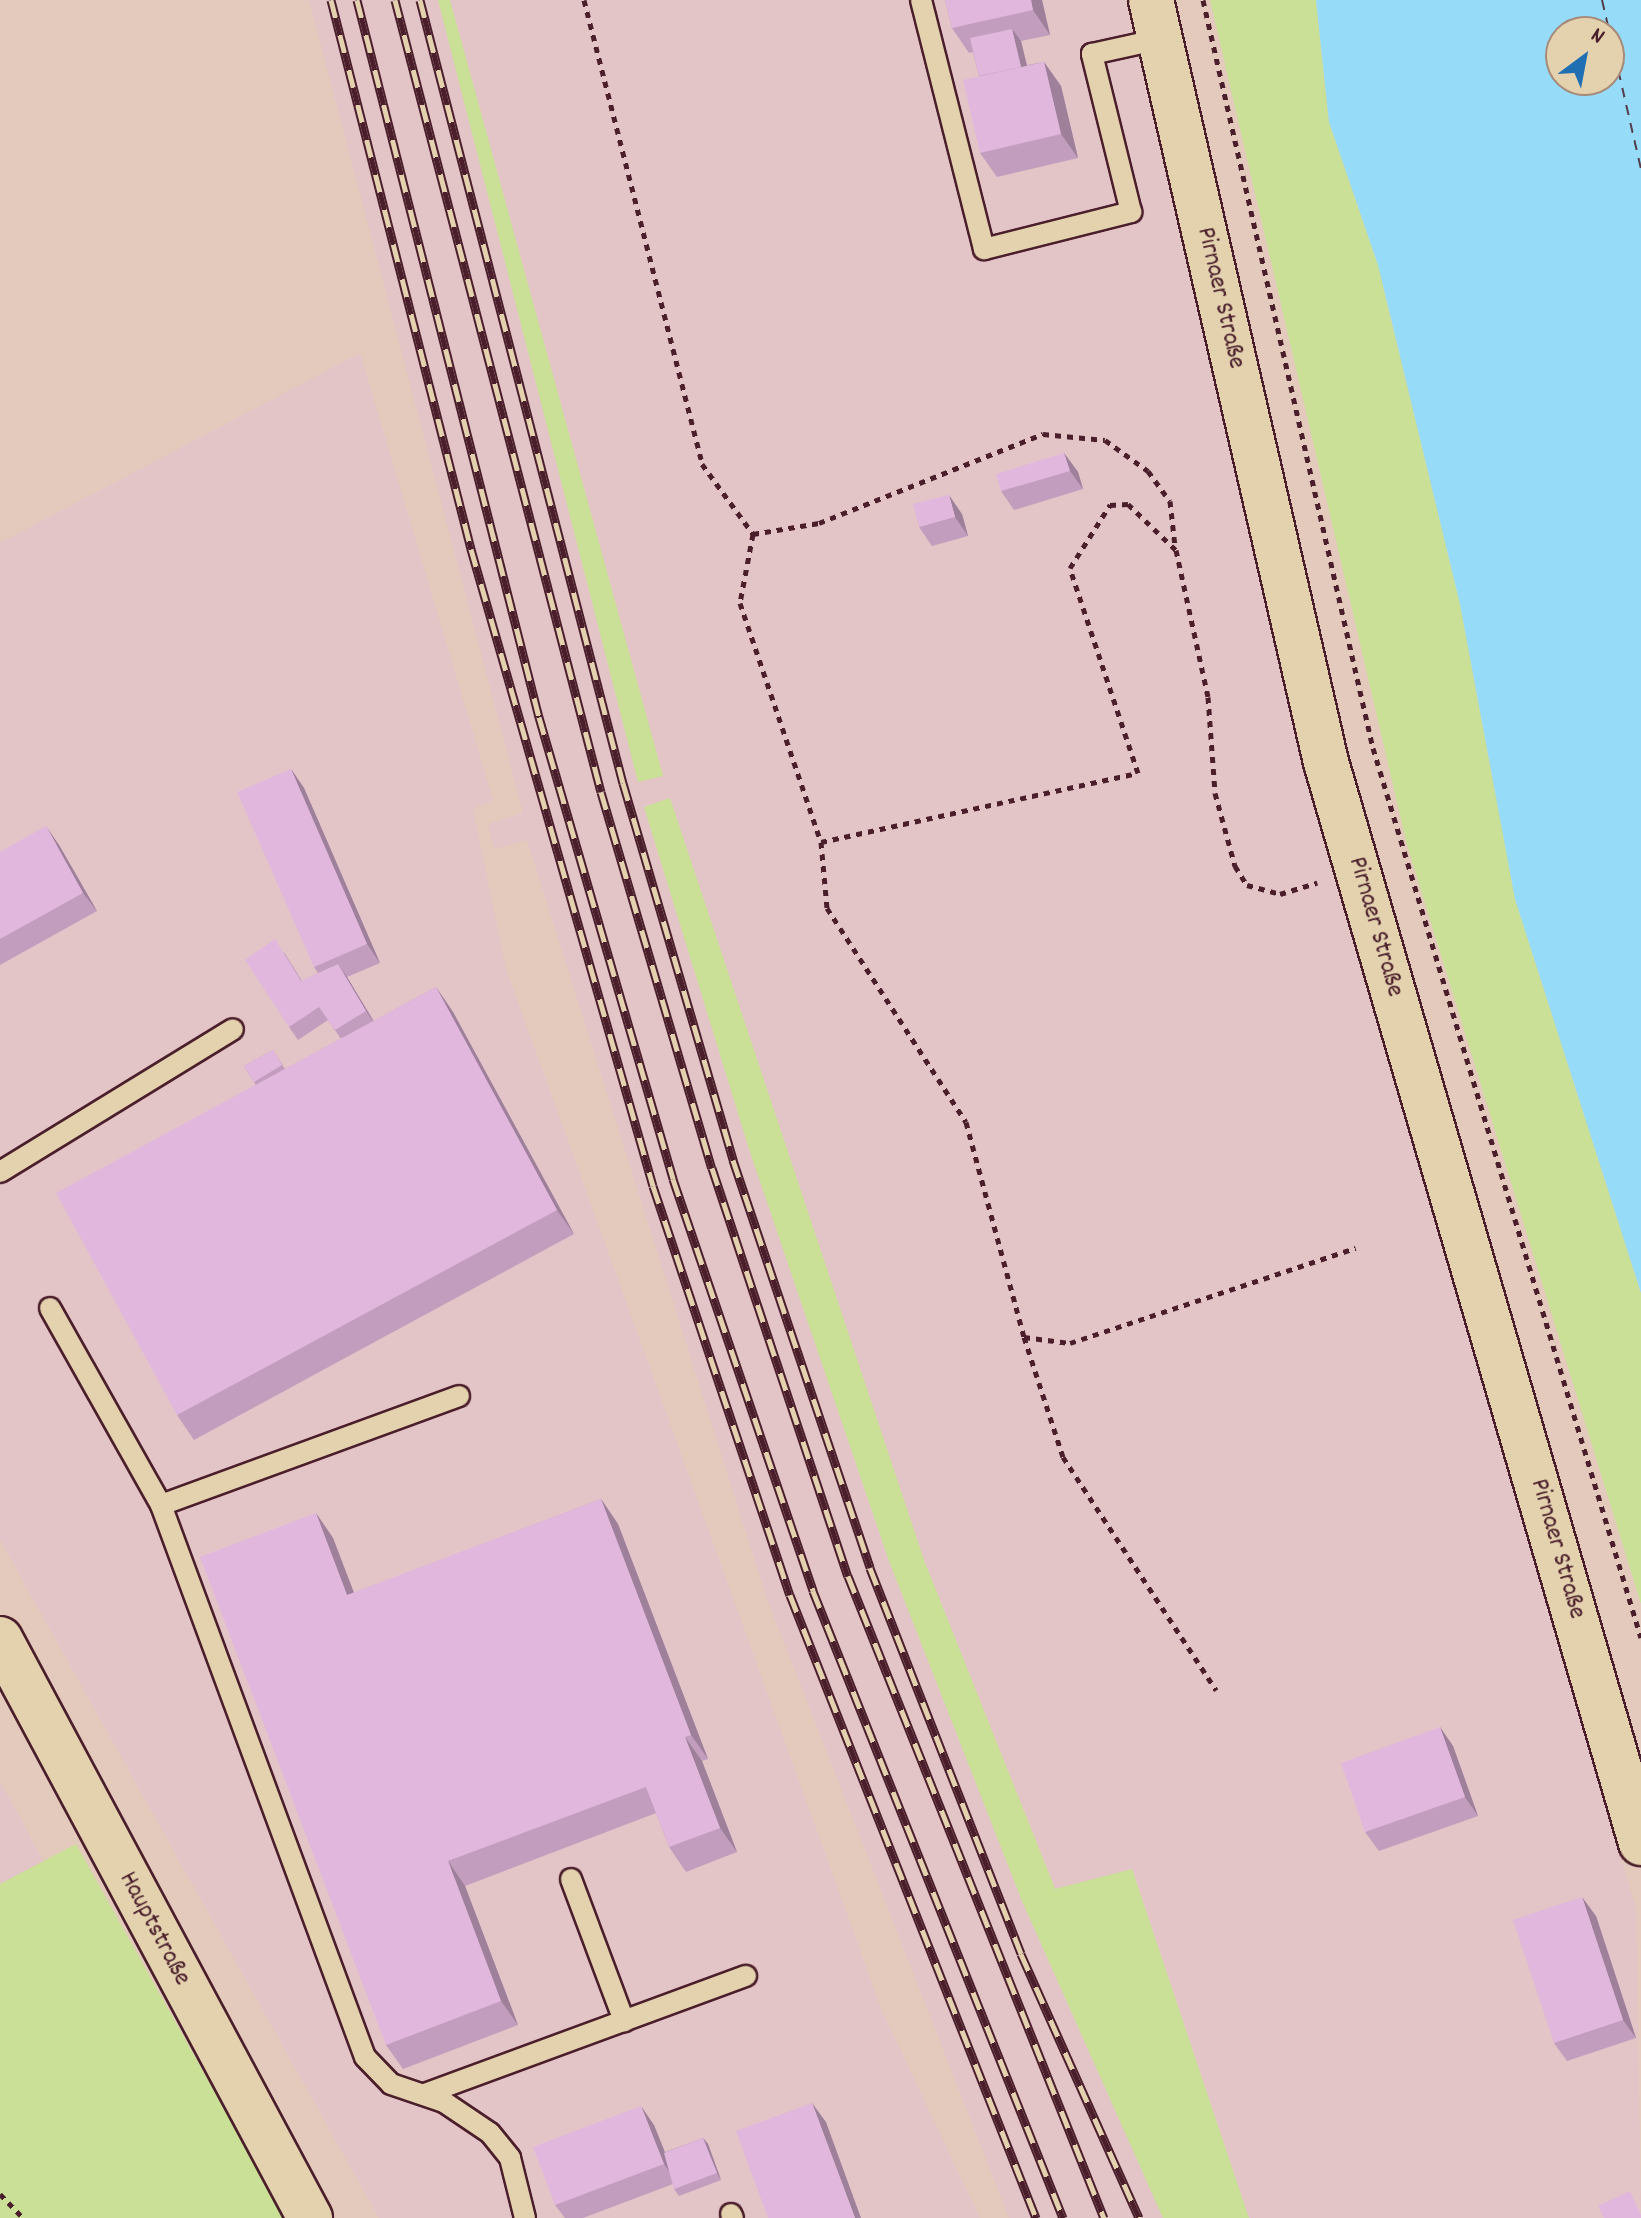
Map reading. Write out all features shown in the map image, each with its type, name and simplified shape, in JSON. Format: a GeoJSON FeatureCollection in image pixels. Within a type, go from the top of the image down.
{"type":"FeatureCollection","features":[{"type":"Feature","properties":{"kind":"street","name":"Pirnaer Straße"},"geometry":{"type":"LineString","coordinates":[[1156,19],[1326,762],[1641,1843]]}},
{"type":"Feature","properties":{"kind":"street","name":"Hauptstraße"},"geometry":{"type":"LineString","coordinates":[[0,1639],[310,2218]]}},
{"type":"Feature","properties":{"kind":"lane"},"geometry":{"type":"LineString","coordinates":[[921,0],[984,249],[1131,212],[1092,54],[1156,19]]}},
{"type":"Feature","properties":{"kind":"lane"},"geometry":{"type":"LineString","coordinates":[[0,1172],[233,1029]]}},
{"type":"Feature","properties":{"kind":"lane"},"geometry":{"type":"LineString","coordinates":[[50,1308],[161,1505],[365,2057],[391,2084],[425,2094],[467,2115],[510,2158],[525,2218]]}},
{"type":"Feature","properties":{"kind":"lane"},"geometry":{"type":"LineString","coordinates":[[161,1505],[459,1396]]}},
{"type":"Feature","properties":{"kind":"lane"},"geometry":{"type":"LineString","coordinates":[[571,1879],[624,2021]]}},
{"type":"Feature","properties":{"kind":"lane"},"geometry":{"type":"LineString","coordinates":[[425,2094],[746,1976]]}},
{"type":"Feature","properties":{"kind":"path"},"geometry":{"type":"LineString","coordinates":[[584,0],[702,464],[753,534],[740,603],[821,842],[827,908],[966,1122],[1024,1337],[1063,1457],[1216,1690]]}},
{"type":"Feature","properties":{"kind":"path"},"geometry":{"type":"LineString","coordinates":[[1203,0],[1396,836],[1641,1638]]}},
{"type":"Feature","properties":{"kind":"path"},"geometry":{"type":"LineString","coordinates":[[753,534],[819,523],[1043,434],[1105,440],[1148,471],[1170,501],[1176,550],[1208,697],[1215,793],[1235,866],[1247,885],[1280,894],[1358,871]]}},
{"type":"Feature","properties":{"kind":"path"},"geometry":{"type":"LineString","coordinates":[[821,842],[1138,773],[1070,568],[1110,505],[1144,513],[1176,550]]}},
{"type":"Feature","properties":{"kind":"path"},"geometry":{"type":"LineString","coordinates":[[1024,1337],[1070,1343],[1356,1248]]}},
{"type":"Feature","properties":{"kind":"path"},"geometry":{"type":"LineString","coordinates":[[0,2194],[23,2218]]}},
{"type":"Feature","properties":{"kind":"shaded area"},"geometry":{"type":"Polygon","coordinates":[[[309,0],[438,0],[638,782],[663,775],[450,0],[1125,0],[1310,797],[1636,1909],[1641,2218],[1249,2218],[1132,1870],[1056,1889],[924,1560],[669,798],[644,807],[749,1149],[889,1561],[1022,1901],[1163,2218],[1009,2218],[767,1599],[527,840],[494,849],[488,824],[523,813],[309,0]]]}},
{"type":"Feature","properties":{"kind":"shaded area"},"geometry":{"type":"Polygon","coordinates":[[[360,353],[493,800],[473,809],[506,969],[882,2011],[980,2218],[379,2218],[0,1540],[0,543],[360,353]]]}},
{"type":"Feature","properties":{"kind":"shaded area"},"geometry":{"type":"Polygon","coordinates":[[[0,1781],[44,1862],[0,1884],[0,1781]]]}},
{"type":"Feature","properties":{"kind":"green space"},"geometry":{"type":"Polygon","coordinates":[[[438,0],[450,0],[663,776],[638,782],[438,0]]]}},
{"type":"Feature","properties":{"kind":"green space"},"geometry":{"type":"Polygon","coordinates":[[[1210,0],[1316,0],[1329,122],[1378,265],[1460,604],[1515,899],[1641,1293],[1641,1604],[1407,845],[1210,0]]]}},
{"type":"Feature","properties":{"kind":"green space"},"geometry":{"type":"Polygon","coordinates":[[[670,798],[924,1560],[1055,1889],[1132,1869],[1249,2218],[1163,2218],[1022,1901],[889,1561],[749,1149],[644,807],[670,798]]]}},
{"type":"Feature","properties":{"kind":"green space"},"geometry":{"type":"Polygon","coordinates":[[[76,1844],[285,2218],[0,2218],[0,1884],[76,1844]]]}},
{"type":"Feature","properties":{"kind":"water"},"geometry":{"type":"Polygon","coordinates":[[[1316,0],[1641,0],[1641,1293],[1515,899],[1460,604],[1378,265],[1329,122],[1316,0]]]}},
{"type":"Feature","properties":{"kind":"building"},"geometry":{"type":"Polygon","coordinates":[[[945,0],[1031,0],[1033,10],[952,28],[945,0]]]}},
{"type":"Feature","properties":{"kind":"building"},"geometry":{"type":"Polygon","coordinates":[[[1012,29],[1021,67],[979,76],[970,38],[1012,29]]]}},
{"type":"Feature","properties":{"kind":"building"},"geometry":{"type":"Polygon","coordinates":[[[1044,62],[1061,134],[980,153],[963,80],[1044,62]]]}},
{"type":"Feature","properties":{"kind":"building"},"geometry":{"type":"Polygon","coordinates":[[[1064,453],[1070,471],[1001,491],[996,474],[1064,453]]]}},
{"type":"Feature","properties":{"kind":"building"},"geometry":{"type":"Polygon","coordinates":[[[949,495],[955,517],[919,527],[913,504],[949,495]]]}},
{"type":"Feature","properties":{"kind":"building"},"geometry":{"type":"Polygon","coordinates":[[[291,769],[367,944],[314,967],[237,792],[291,769]]]}},
{"type":"Feature","properties":{"kind":"building"},"geometry":{"type":"Polygon","coordinates":[[[46,826],[83,893],[0,939],[0,852],[46,826]]]}},
{"type":"Feature","properties":{"kind":"building"},"geometry":{"type":"Polygon","coordinates":[[[275,939],[301,981],[338,964],[366,1011],[335,1030],[319,1007],[289,1027],[245,960],[275,939]]]}},
{"type":"Feature","properties":{"kind":"building"},"geometry":{"type":"Polygon","coordinates":[[[436,987],[557,1210],[177,1415],[56,1193],[436,987]]]}},
{"type":"Feature","properties":{"kind":"building"},"geometry":{"type":"Polygon","coordinates":[[[273,1050],[282,1065],[254,1082],[244,1066],[273,1050]]]}},
{"type":"Feature","properties":{"kind":"building"},"geometry":{"type":"Polygon","coordinates":[[[601,1499],[691,1735],[685,1737],[720,1828],[669,1847],[646,1787],[448,1861],[501,2001],[386,2045],[200,1557],[316,1513],[347,1595],[601,1499]]]}},
{"type":"Feature","properties":{"kind":"building"},"geometry":{"type":"Polygon","coordinates":[[[1440,1727],[1465,1797],[1365,1832],[1341,1763],[1440,1727]]]}},
{"type":"Feature","properties":{"kind":"building"},"geometry":{"type":"Polygon","coordinates":[[[1582,1897],[1623,2020],[1554,2043],[1513,1920],[1582,1897]]]}},
{"type":"Feature","properties":{"kind":"building"},"geometry":{"type":"Polygon","coordinates":[[[812,2103],[855,2218],[768,2218],[736,2131],[812,2103]]]}},
{"type":"Feature","properties":{"kind":"building"},"geometry":{"type":"Polygon","coordinates":[[[641,2106],[664,2164],[555,2205],[533,2147],[641,2106]]]}},
{"type":"Feature","properties":{"kind":"building"},"geometry":{"type":"Polygon","coordinates":[[[703,2138],[717,2173],[674,2189],[664,2153],[703,2138]]]}},
{"type":"Feature","properties":{"kind":"building"},"geometry":{"type":"Polygon","coordinates":[[[1630,2191],[1641,2218],[1604,2218],[1598,2206],[1630,2191]]]}},
{"type":"Feature","properties":{"kind":"ferry route"},"geometry":{"type":"LineString","coordinates":[[1602,0],[1641,169]]}},
{"type":"Feature","properties":{"kind":"railway"},"geometry":{"type":"LineString","coordinates":[[331,0],[471,549],[653,1186],[790,1595],[1036,2218]]}},
{"type":"Feature","properties":{"kind":"railway"},"geometry":{"type":"LineString","coordinates":[[357,0],[539,717],[673,1179],[813,1591],[1063,2218]]}},
{"type":"Feature","properties":{"kind":"railway"},"geometry":{"type":"LineString","coordinates":[[395,0],[601,792],[712,1168],[848,1576],[1104,2218]]}},
{"type":"Feature","properties":{"kind":"railway"},"geometry":{"type":"LineString","coordinates":[[420,0],[623,783],[733,1160],[870,1568],[1021,1954],[1139,2218]]}}]}
